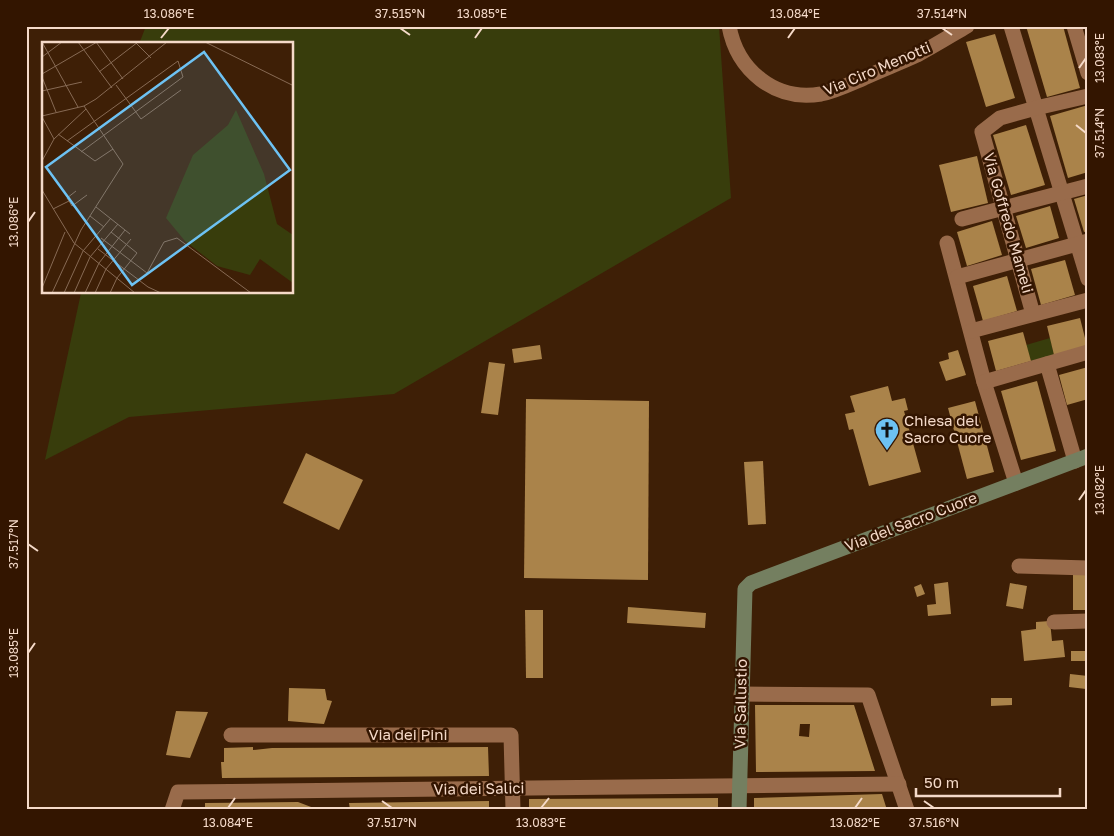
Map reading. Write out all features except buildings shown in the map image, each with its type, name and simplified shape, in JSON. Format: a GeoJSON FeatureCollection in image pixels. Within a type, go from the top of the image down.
{"type":"FeatureCollection","features":[{"type":"Feature","properties":{"kind":"street","name":"Via Ciro Menotti"},"geometry":{"type":"LineString","coordinates":[[729,26],[737,52],[745,65],[756,76],[781,90],[807,95],[833,91],[915,55],[967,26]]}},
{"type":"Feature","properties":{"kind":"street"},"geometry":{"type":"LineString","coordinates":[[1011,26],[1061,193],[1082,242],[1088,279]]}},
{"type":"Feature","properties":{"kind":"street"},"geometry":{"type":"LineString","coordinates":[[1074,26],[1088,74]]}},
{"type":"Feature","properties":{"kind":"street"},"geometry":{"type":"LineString","coordinates":[[1036,108],[1088,96]]}},
{"type":"Feature","properties":{"kind":"street","name":"Via Goffredo Mameli"},"geometry":{"type":"LineString","coordinates":[[1033,314],[982,132],[1000,118],[1036,108]]}},
{"type":"Feature","properties":{"kind":"street"},"geometry":{"type":"LineString","coordinates":[[962,219],[1088,186]]}},
{"type":"Feature","properties":{"kind":"street"},"geometry":{"type":"LineString","coordinates":[[957,277],[1082,242]]}},
{"type":"Feature","properties":{"kind":"street"},"geometry":{"type":"LineString","coordinates":[[947,243],[984,382],[1016,483]]}},
{"type":"Feature","properties":{"kind":"street"},"geometry":{"type":"LineString","coordinates":[[971,331],[1088,300]]}},
{"type":"Feature","properties":{"kind":"street"},"geometry":{"type":"LineString","coordinates":[[984,382],[1088,352]]}},
{"type":"Feature","properties":{"kind":"street"},"geometry":{"type":"LineString","coordinates":[[1047,364],[1082,459]]}},
{"type":"Feature","properties":{"kind":"street","name":"Via del Sacro Cuore"},"geometry":{"type":"LineString","coordinates":[[744,598],[745,589],[751,583],[1082,459]]}},
{"type":"Feature","properties":{"kind":"street"},"geometry":{"type":"LineString","coordinates":[[1019,566],[1088,568]]}},
{"type":"Feature","properties":{"kind":"street","name":"Via Sallustio"},"geometry":{"type":"LineString","coordinates":[[738,810],[744,598]]}},
{"type":"Feature","properties":{"kind":"street"},"geometry":{"type":"LineString","coordinates":[[1054,622],[1088,621]]}},
{"type":"Feature","properties":{"kind":"street"},"geometry":{"type":"LineString","coordinates":[[741,694],[868,695],[907,810]]}},
{"type":"Feature","properties":{"kind":"street","name":"Via dei Pini"},"geometry":{"type":"LineString","coordinates":[[231,735],[512,736],[513,810]]}},
{"type":"Feature","properties":{"kind":"street","name":"Via dei Salici"},"geometry":{"type":"LineString","coordinates":[[172,810],[178,792],[899,784]]}},
{"type":"Feature","properties":{"kind":"green space"},"geometry":{"type":"Polygon","coordinates":[[[146,26],[719,26],[731,198],[394,394],[129,417],[45,460],[81,294],[294,294],[294,42],[140,42],[146,26]]]}},
{"type":"Feature","properties":{"kind":"green space"},"geometry":{"type":"Polygon","coordinates":[[[1050,338],[1054,355],[1031,361],[1026,345],[1050,338]]]}},
{"type":"Feature","properties":{"kind":"place","name":"Chiesa del Sacro Cuore"},"geometry":{"type":"Point","coordinates":[887,451]}}]}
